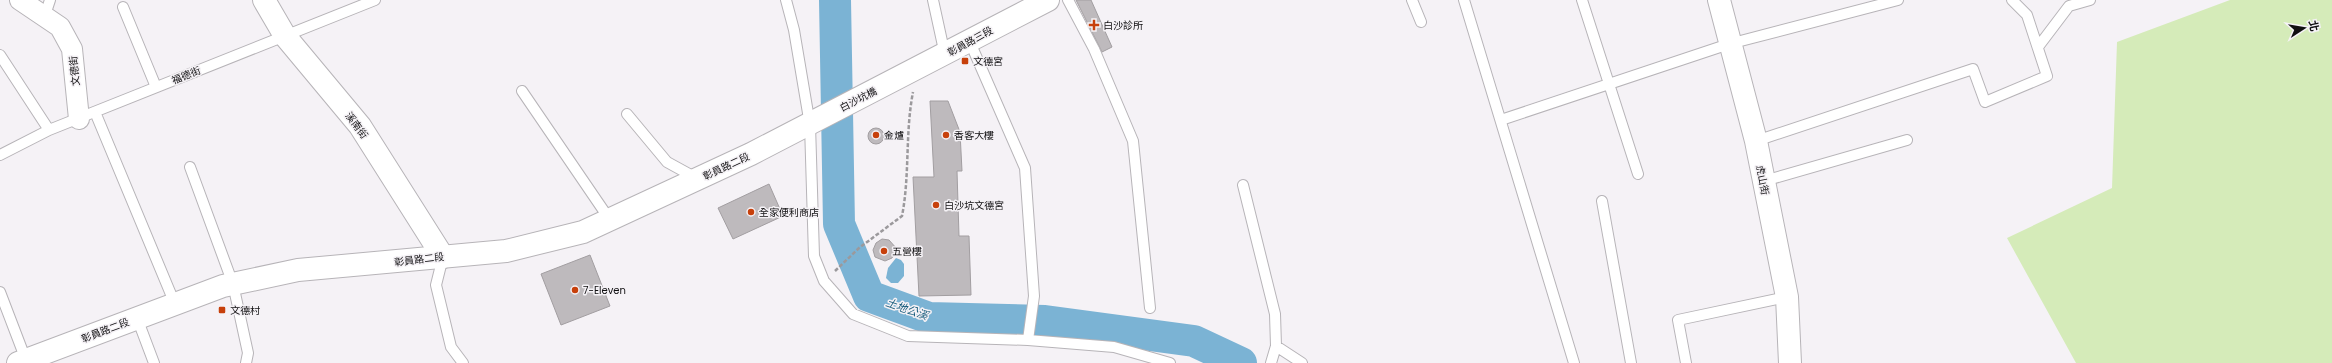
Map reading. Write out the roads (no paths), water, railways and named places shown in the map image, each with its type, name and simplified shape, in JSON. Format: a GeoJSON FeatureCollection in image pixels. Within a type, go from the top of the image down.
{"type":"FeatureCollection","features":[{"type":"Feature","properties":{"kind":"main road","name":"溪南街"},"geometry":{"type":"LineString","coordinates":[[264,0],[285,36],[360,126],[442,256]]}},
{"type":"Feature","properties":{"kind":"main road","name":"彰員路三段"},"geometry":{"type":"LineString","coordinates":[[892,82],[945,55],[969,40],[1048,0]]}},
{"type":"Feature","properties":{"kind":"main road","name":"虎山街"},"geometry":{"type":"LineString","coordinates":[[1718,0],[1756,141],[1764,181],[1786,297],[1790,363]]}},
{"type":"Feature","properties":{"kind":"main road","name":"白沙坑橋"},"geometry":{"type":"LineString","coordinates":[[817,120],[892,82]]}},
{"type":"Feature","properties":{"kind":"main road","name":"彰員路二段"},"geometry":{"type":"LineString","coordinates":[[22,362],[136,318],[234,284],[298,270],[506,251],[583,232],[698,179],[817,120]]}},
{"type":"Feature","properties":{"kind":"street","name":"文德街"},"geometry":{"type":"LineString","coordinates":[[20,0],[48,7],[60,27],[72,49],[87,115]]}},
{"type":"Feature","properties":{"kind":"lane","name":"福德街"},"geometry":{"type":"LineString","coordinates":[[0,155],[49,130],[375,0]]}},
{"type":"Feature","properties":{"kind":"lane"},"geometry":{"type":"LineString","coordinates":[[786,0],[817,120],[814,256],[824,281],[853,314],[908,336],[1029,335],[1114,347],[1170,363]]}},
{"type":"Feature","properties":{"kind":"lane"},"geometry":{"type":"LineString","coordinates":[[933,0],[945,55]]}},
{"type":"Feature","properties":{"kind":"lane"},"geometry":{"type":"LineString","coordinates":[[1068,0],[1094,49],[1133,141],[1150,308]]}},
{"type":"Feature","properties":{"kind":"lane"},"geometry":{"type":"LineString","coordinates":[[1412,0],[1421,22]]}},
{"type":"Feature","properties":{"kind":"lane"},"geometry":{"type":"LineString","coordinates":[[1464,0],[1574,363]]}},
{"type":"Feature","properties":{"kind":"lane"},"geometry":{"type":"LineString","coordinates":[[1582,0],[1638,174]]}},
{"type":"Feature","properties":{"kind":"lane"},"geometry":{"type":"LineString","coordinates":[[1501,120],[1729,44],[1898,0]]}},
{"type":"Feature","properties":{"kind":"lane"},"geometry":{"type":"LineString","coordinates":[[1756,141],[1973,69],[1985,102],[2047,76],[2027,15],[2012,0]]}},
{"type":"Feature","properties":{"kind":"lane"},"geometry":{"type":"LineString","coordinates":[[2038,47],[2069,6],[2090,0]]}},
{"type":"Feature","properties":{"kind":"lane"},"geometry":{"type":"LineString","coordinates":[[123,7],[156,88]]}},
{"type":"Feature","properties":{"kind":"lane"},"geometry":{"type":"LineString","coordinates":[[969,40],[1025,168],[1034,296],[1029,335]]}},
{"type":"Feature","properties":{"kind":"lane"},"geometry":{"type":"LineString","coordinates":[[0,55],[49,130]]}},
{"type":"Feature","properties":{"kind":"lane"},"geometry":{"type":"LineString","coordinates":[[522,91],[610,220]]}},
{"type":"Feature","properties":{"kind":"lane"},"geometry":{"type":"LineString","coordinates":[[627,114],[667,162],[698,179]]}},
{"type":"Feature","properties":{"kind":"lane"},"geometry":{"type":"LineString","coordinates":[[87,115],[175,304]]}},
{"type":"Feature","properties":{"kind":"lane"},"geometry":{"type":"LineString","coordinates":[[1764,181],[1907,140]]}},
{"type":"Feature","properties":{"kind":"lane"},"geometry":{"type":"LineString","coordinates":[[190,167],[234,284],[248,353],[246,363]]}},
{"type":"Feature","properties":{"kind":"lane"},"geometry":{"type":"LineString","coordinates":[[1244,185],[1274,314],[1276,346],[1272,361]]}},
{"type":"Feature","properties":{"kind":"lane"},"geometry":{"type":"LineString","coordinates":[[1602,201],[1631,363]]}},
{"type":"Feature","properties":{"kind":"lane"},"geometry":{"type":"LineString","coordinates":[[442,256],[436,284],[450,347],[463,363]]}},
{"type":"Feature","properties":{"kind":"lane"},"geometry":{"type":"LineString","coordinates":[[0,292],[22,362]]}},
{"type":"Feature","properties":{"kind":"lane"},"geometry":{"type":"LineString","coordinates":[[1686,363],[1678,320],[1786,297]]}},
{"type":"Feature","properties":{"kind":"lane"},"geometry":{"type":"LineString","coordinates":[[136,318],[154,363]]}},
{"type":"Feature","properties":{"kind":"lane"},"geometry":{"type":"LineString","coordinates":[[1276,346],[1302,363]]}},
{"type":"Feature","properties":{"kind":"water"},"geometry":{"type":"Polygon","coordinates":[[[896,258],[901,260],[904,264],[904,276],[898,283],[891,283],[886,278],[888,268],[896,258]]]}},
{"type":"Feature","properties":{"kind":"waterway","name":"土地公溪"},"geometry":{"type":"LineString","coordinates":[[835,0],[839,224],[869,296],[929,318],[1045,321],[1194,341],[1241,363]]}},
{"type":"Feature","properties":{"kind":"place","name":"白沙診所"},"geometry":{"type":"Point","coordinates":[1094,25]}},
{"type":"Feature","properties":{"kind":"place","name":"文德宮"},"geometry":{"type":"Point","coordinates":[965,61]}},
{"type":"Feature","properties":{"kind":"place","name":"金爐"},"geometry":{"type":"Point","coordinates":[876,135]}},
{"type":"Feature","properties":{"kind":"place","name":"香客大樓"},"geometry":{"type":"Point","coordinates":[946,135]}},
{"type":"Feature","properties":{"kind":"place","name":"白沙坑文德宮"},"geometry":{"type":"Point","coordinates":[936,205]}},
{"type":"Feature","properties":{"kind":"place","name":"全家便利商店"},"geometry":{"type":"Point","coordinates":[751,212]}},
{"type":"Feature","properties":{"kind":"place","name":"五營樓"},"geometry":{"type":"Point","coordinates":[884,251]}},
{"type":"Feature","properties":{"kind":"place","name":"7-Eleven"},"geometry":{"type":"Point","coordinates":[575,290]}},
{"type":"Feature","properties":{"kind":"place","name":"文德村"},"geometry":{"type":"Point","coordinates":[222,310]}}]}
